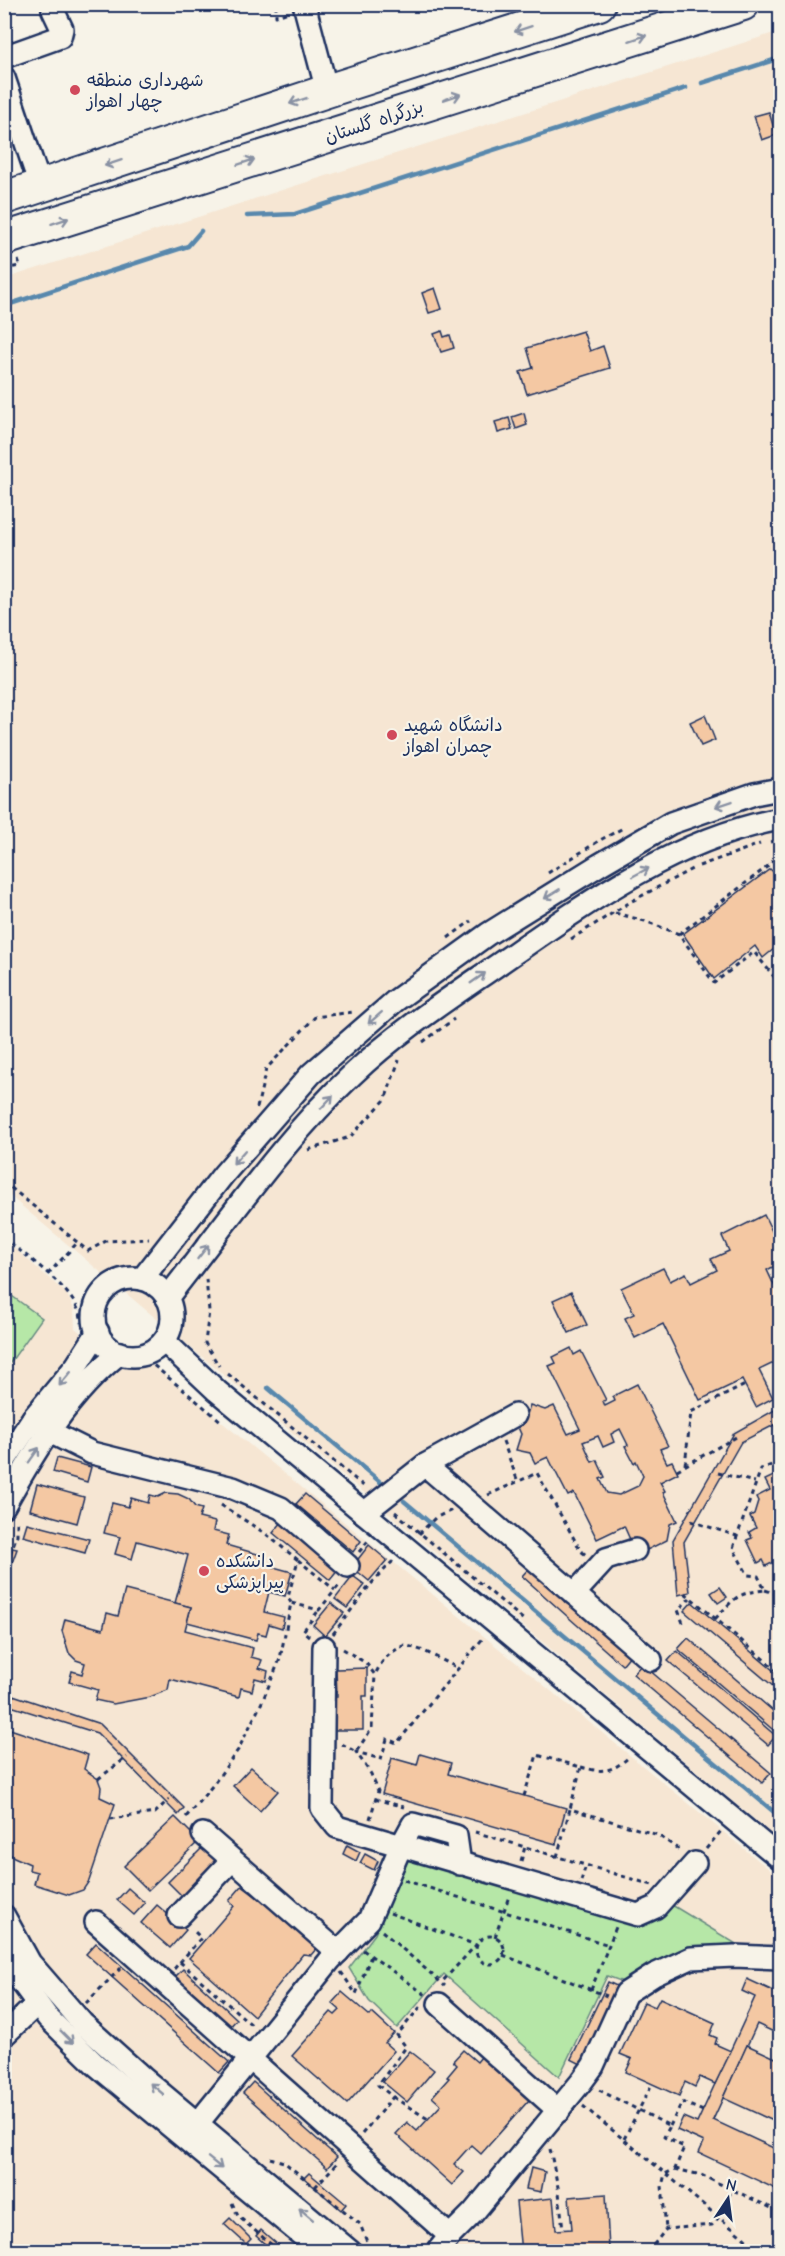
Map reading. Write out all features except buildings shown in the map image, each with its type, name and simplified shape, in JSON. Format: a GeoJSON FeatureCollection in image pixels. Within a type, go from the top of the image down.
{"type":"FeatureCollection","features":[{"type":"Feature","properties":{"kind":"highway"},"geometry":{"type":"LineString","coordinates":[[4,198],[41,188],[327,91],[599,4]]}},
{"type":"Feature","properties":{"kind":"highway","name":"بزرگراه گلستان"},"geometry":{"type":"LineString","coordinates":[[4,239],[742,4]]}},
{"type":"Feature","properties":{"kind":"street"},"geometry":{"type":"LineString","coordinates":[[4,57],[60,38],[62,29],[53,10],[56,4]]}},
{"type":"Feature","properties":{"kind":"street"},"geometry":{"type":"LineString","coordinates":[[304,4],[327,91]]}},
{"type":"Feature","properties":{"kind":"street"},"geometry":{"type":"LineString","coordinates":[[4,78],[41,188]]}},
{"type":"Feature","properties":{"kind":"street"},"geometry":{"type":"LineString","coordinates":[[142,1279],[223,1175],[311,1074],[394,1001],[488,934],[598,865],[671,823],[754,794],[780,789]]}},
{"type":"Feature","properties":{"kind":"street"},"geometry":{"type":"LineString","coordinates":[[167,1298],[289,1143],[352,1075],[413,1023],[611,888],[687,848],[760,822],[780,819]]}},
{"type":"Feature","properties":{"kind":"street"},"geometry":{"type":"LineString","coordinates":[[394,1001],[413,1023]]}},
{"type":"Feature","properties":{"kind":"street"},"geometry":{"type":"LineString","coordinates":[[4,1462],[33,1418],[76,1366],[98,1301],[105,1290],[116,1282],[128,1278],[142,1279],[154,1283],[167,1298],[172,1317],[170,1330],[164,1341],[155,1349],[144,1354],[120,1353],[89,1332]]}},
{"type":"Feature","properties":{"kind":"street"},"geometry":{"type":"LineString","coordinates":[[164,1341],[217,1391],[372,1506],[780,1857]]}},
{"type":"Feature","properties":{"kind":"street"},"geometry":{"type":"LineString","coordinates":[[4,1506],[25,1468],[50,1432],[100,1368],[120,1353]]}},
{"type":"Feature","properties":{"kind":"street"},"geometry":{"type":"LineString","coordinates":[[33,1418],[50,1432],[92,1453],[233,1488],[281,1508],[347,1571]]}},
{"type":"Feature","properties":{"kind":"street"},"geometry":{"type":"LineString","coordinates":[[372,1506],[425,1466],[506,1420]]}},
{"type":"Feature","properties":{"kind":"street"},"geometry":{"type":"LineString","coordinates":[[425,1466],[651,1660]]}},
{"type":"Feature","properties":{"kind":"street"},"geometry":{"type":"LineString","coordinates":[[574,1594],[606,1559],[635,1550]]}},
{"type":"Feature","properties":{"kind":"street"},"geometry":{"type":"LineString","coordinates":[[326,1643],[322,1808],[337,1827],[638,1915],[656,1907],[695,1863]]}},
{"type":"Feature","properties":{"kind":"street"},"geometry":{"type":"LineString","coordinates":[[198,2123],[339,1950],[369,1920],[413,1824],[456,1836],[460,1864]]}},
{"type":"Feature","properties":{"kind":"street"},"geometry":{"type":"LineString","coordinates":[[203,1834],[339,1950]]}},
{"type":"Feature","properties":{"kind":"street"},"geometry":{"type":"LineString","coordinates":[[178,1916],[232,1860]]}},
{"type":"Feature","properties":{"kind":"street"},"geometry":{"type":"LineString","coordinates":[[4,1916],[30,1963],[82,2023],[198,2123],[361,2251]]}},
{"type":"Feature","properties":{"kind":"street"},"geometry":{"type":"LineString","coordinates":[[96,1922],[351,2148],[443,2244],[473,2213],[593,2066],[626,1993],[654,1975],[691,1959],[734,1956],[780,1958]]}},
{"type":"Feature","properties":{"kind":"street"},"geometry":{"type":"LineString","coordinates":[[4,1958],[48,2018],[95,2064],[322,2252]]}},
{"type":"Feature","properties":{"kind":"street"},"geometry":{"type":"LineString","coordinates":[[434,2001],[552,2119]]}},
{"type":"Feature","properties":{"kind":"street"},"geometry":{"type":"LineString","coordinates":[[4,2034],[37,2004]]}},
{"type":"Feature","properties":{"kind":"path"},"geometry":{"type":"LineString","coordinates":[[4,270],[20,266]]}},
{"type":"Feature","properties":{"kind":"path"},"geometry":{"type":"LineString","coordinates":[[565,943],[695,867],[760,844],[780,841],[772,863],[679,934]]}},
{"type":"Feature","properties":{"kind":"path"},"geometry":{"type":"LineString","coordinates":[[614,913],[645,921],[679,934],[714,983],[754,952],[780,984]]}},
{"type":"Feature","properties":{"kind":"path"},"geometry":{"type":"LineString","coordinates":[[417,1046],[463,1013]]}},
{"type":"Feature","properties":{"kind":"path"},"geometry":{"type":"LineString","coordinates":[[306,1151],[350,1137],[385,1100],[399,1059]]}},
{"type":"Feature","properties":{"kind":"path"},"geometry":{"type":"LineString","coordinates":[[4,1238],[48,1274],[75,1302],[89,1332]]}},
{"type":"Feature","properties":{"kind":"path"},"geometry":{"type":"LineString","coordinates":[[48,1274],[77,1243]]}},
{"type":"Feature","properties":{"kind":"path"},"geometry":{"type":"LineString","coordinates":[[780,1272],[775,1275],[780,1286]]}},
{"type":"Feature","properties":{"kind":"path"},"geometry":{"type":"LineString","coordinates":[[183,1278],[206,1279],[209,1311],[205,1343],[219,1366]]}},
{"type":"Feature","properties":{"kind":"path"},"geometry":{"type":"LineString","coordinates":[[228,1374],[372,1506],[531,1625]]}},
{"type":"Feature","properties":{"kind":"path"},"geometry":{"type":"LineString","coordinates":[[685,1465],[691,1412],[745,1385]]}},
{"type":"Feature","properties":{"kind":"path"},"geometry":{"type":"LineString","coordinates":[[506,1420],[518,1482]]}},
{"type":"Feature","properties":{"kind":"path"},"geometry":{"type":"LineString","coordinates":[[676,1470],[738,1436]]}},
{"type":"Feature","properties":{"kind":"path"},"geometry":{"type":"LineString","coordinates":[[765,1590],[758,1576],[748,1575],[733,1548],[761,1469],[780,1462]]}},
{"type":"Feature","properties":{"kind":"path"},"geometry":{"type":"LineString","coordinates":[[427,1526],[435,1518],[537,1473],[581,1551],[598,1567]]}},
{"type":"Feature","properties":{"kind":"path"},"geometry":{"type":"LineString","coordinates":[[718,1473],[755,1482]]}},
{"type":"Feature","properties":{"kind":"path"},"geometry":{"type":"LineString","coordinates":[[210,1482],[220,1505],[266,1534],[335,1590]]}},
{"type":"Feature","properties":{"kind":"path"},"geometry":{"type":"LineString","coordinates":[[692,1521],[737,1536]]}},
{"type":"Feature","properties":{"kind":"path"},"geometry":{"type":"LineString","coordinates":[[186,1817],[238,1750],[262,1702],[280,1659],[291,1603],[288,1597],[298,1560]]}},
{"type":"Feature","properties":{"kind":"path"},"geometry":{"type":"LineString","coordinates":[[326,1643],[371,1584],[392,1562],[401,1569]]}},
{"type":"Feature","properties":{"kind":"path"},"geometry":{"type":"LineString","coordinates":[[347,1571],[303,1631],[366,1664],[375,1675]]}},
{"type":"Feature","properties":{"kind":"path"},"geometry":{"type":"LineString","coordinates":[[715,1619],[733,1600],[745,1592],[765,1590],[780,1595]]}},
{"type":"Feature","properties":{"kind":"path"},"geometry":{"type":"LineString","coordinates":[[685,1593],[780,1673]]}},
{"type":"Feature","properties":{"kind":"path"},"geometry":{"type":"LineString","coordinates":[[682,1623],[678,1610],[690,1598]]}},
{"type":"Feature","properties":{"kind":"path"},"geometry":{"type":"LineString","coordinates":[[291,1603],[319,1610]]}},
{"type":"Feature","properties":{"kind":"path"},"geometry":{"type":"LineString","coordinates":[[356,1752],[381,1759],[387,1739],[397,1743],[484,1637]]}},
{"type":"Feature","properties":{"kind":"path"},"geometry":{"type":"LineString","coordinates":[[356,1752],[372,1728],[375,1675],[382,1660],[391,1652],[405,1645],[424,1651],[458,1668]]}},
{"type":"Feature","properties":{"kind":"path"},"geometry":{"type":"LineString","coordinates":[[356,1752],[371,1774],[378,1791],[365,1836]]}},
{"type":"Feature","properties":{"kind":"path"},"geometry":{"type":"LineString","coordinates":[[524,1796],[537,1755],[599,1772],[618,1767],[630,1756]]}},
{"type":"Feature","properties":{"kind":"path"},"geometry":{"type":"LineString","coordinates":[[98,1779],[127,1756]]}},
{"type":"Feature","properties":{"kind":"path"},"geometry":{"type":"LineString","coordinates":[[558,1857],[581,1767]]}},
{"type":"Feature","properties":{"kind":"path"},"geometry":{"type":"LineString","coordinates":[[110,1819],[155,1813],[169,1799]]}},
{"type":"Feature","properties":{"kind":"path"},"geometry":{"type":"LineString","coordinates":[[375,1799],[408,1808],[413,1824]]}},
{"type":"Feature","properties":{"kind":"path"},"geometry":{"type":"LineString","coordinates":[[570,1809],[658,1835],[695,1863],[732,1817]]}},
{"type":"Feature","properties":{"kind":"path"},"geometry":{"type":"LineString","coordinates":[[456,1836],[469,1830],[651,1884],[669,1894]]}},
{"type":"Feature","properties":{"kind":"path"},"geometry":{"type":"LineString","coordinates":[[388,1875],[609,1945]]}},
{"type":"Feature","properties":{"kind":"path"},"geometry":{"type":"LineString","coordinates":[[374,1907],[476,1945]]}},
{"type":"Feature","properties":{"kind":"path"},"geometry":{"type":"LineString","coordinates":[[591,1990],[622,1911]]}},
{"type":"Feature","properties":{"kind":"path"},"geometry":{"type":"LineString","coordinates":[[163,1982],[201,1938],[178,1916]]}},
{"type":"Feature","properties":{"kind":"path"},"geometry":{"type":"LineString","coordinates":[[428,2119],[378,2085],[406,2047],[397,2035],[434,2001],[481,1938],[488,1935],[496,1937],[502,1942],[503,1955],[495,1963],[487,1964],[480,1960],[476,1953],[476,1945]]}},
{"type":"Feature","properties":{"kind":"path"},"geometry":{"type":"LineString","coordinates":[[371,1956],[356,1994],[347,1978],[339,1950],[371,1956],[434,2001]]}},
{"type":"Feature","properties":{"kind":"path"},"geometry":{"type":"LineString","coordinates":[[67,2006],[81,2008],[133,1955]]}},
{"type":"Feature","properties":{"kind":"path"},"geometry":{"type":"LineString","coordinates":[[503,1955],[622,2002]]}},
{"type":"Feature","properties":{"kind":"path"},"geometry":{"type":"LineString","coordinates":[[180,1962],[267,2038]]}},
{"type":"Feature","properties":{"kind":"path"},"geometry":{"type":"LineString","coordinates":[[582,2081],[670,2126]]}},
{"type":"Feature","properties":{"kind":"path"},"geometry":{"type":"LineString","coordinates":[[624,2139],[652,2084]]}},
{"type":"Feature","properties":{"kind":"path"},"geometry":{"type":"LineString","coordinates":[[315,2187],[393,2097]]}},
{"type":"Feature","properties":{"kind":"path"},"geometry":{"type":"LineString","coordinates":[[675,2169],[684,2148],[664,2137],[682,2102],[703,2111]]}},
{"type":"Feature","properties":{"kind":"path"},"geometry":{"type":"LineString","coordinates":[[552,2119],[563,2230]]}},
{"type":"Feature","properties":{"kind":"path"},"geometry":{"type":"LineString","coordinates":[[265,2157],[284,2162],[360,2224],[361,2251]]}},
{"type":"Feature","properties":{"kind":"path"},"geometry":{"type":"LineString","coordinates":[[648,2252],[666,2229],[662,2186],[665,2174],[675,2169],[701,2175],[780,2212]]}},
{"type":"Feature","properties":{"kind":"path"},"geometry":{"type":"LineString","coordinates":[[666,2229],[712,2225],[720,2217],[732,2190]]}},
{"type":"Feature","properties":{"kind":"path"},"geometry":{"type":"LineString","coordinates":[[775,2252],[780,2239]]}},
{"type":"Feature","properties":{"kind":"shaded area","name":"دانشگاه شهید چمران اهواز"},"geometry":{"type":"Polygon","coordinates":[[[780,31],[780,1841],[5,1192],[4,279],[780,31]]]}},
{"type":"Feature","properties":{"kind":"shaded area"},"geometry":{"type":"Polygon","coordinates":[[[4,1239],[67,1294],[74,1309],[75,1328],[121,1367],[132,1362],[147,1361],[780,1878],[780,2251],[5,2251],[4,1239]]]}},
{"type":"Feature","properties":{"kind":"green space"},"geometry":{"type":"Polygon","coordinates":[[[5,1291],[42,1318],[5,1370],[5,1291]]]}},
{"type":"Feature","properties":{"kind":"green space"},"geometry":{"type":"Polygon","coordinates":[[[409,1858],[637,1925],[658,1917],[672,1905],[738,1945],[676,1953],[650,1965],[623,1982],[607,1976],[559,2077],[444,1974],[397,2028],[369,2001],[349,1968],[375,1934],[409,1858]]]}},
{"type":"Feature","properties":{"kind":"waterway"},"geometry":{"type":"LineString","coordinates":[[702,83],[780,58]]}},
{"type":"Feature","properties":{"kind":"waterway"},"geometry":{"type":"LineString","coordinates":[[247,216],[295,214],[686,88]]}},
{"type":"Feature","properties":{"kind":"waterway"},"geometry":{"type":"LineString","coordinates":[[4,306],[188,246],[201,231]]}},
{"type":"Feature","properties":{"kind":"waterway"},"geometry":{"type":"LineString","coordinates":[[268,1388],[385,1486]]}},
{"type":"Feature","properties":{"kind":"waterway"},"geometry":{"type":"LineString","coordinates":[[404,1501],[780,1817]]}},
{"type":"Feature","properties":{"kind":"place","name":"شهرداری منطقه چهار اهواز"},"geometry":{"type":"Point","coordinates":[75,90]}},
{"type":"Feature","properties":{"kind":"place","name":"دانشگاه شهید چمران اهواز"},"geometry":{"type":"Point","coordinates":[392,735]}},
{"type":"Feature","properties":{"kind":"place","name":"دانشکده پیراپزشکی"},"geometry":{"type":"Point","coordinates":[204,1571]}}]}
